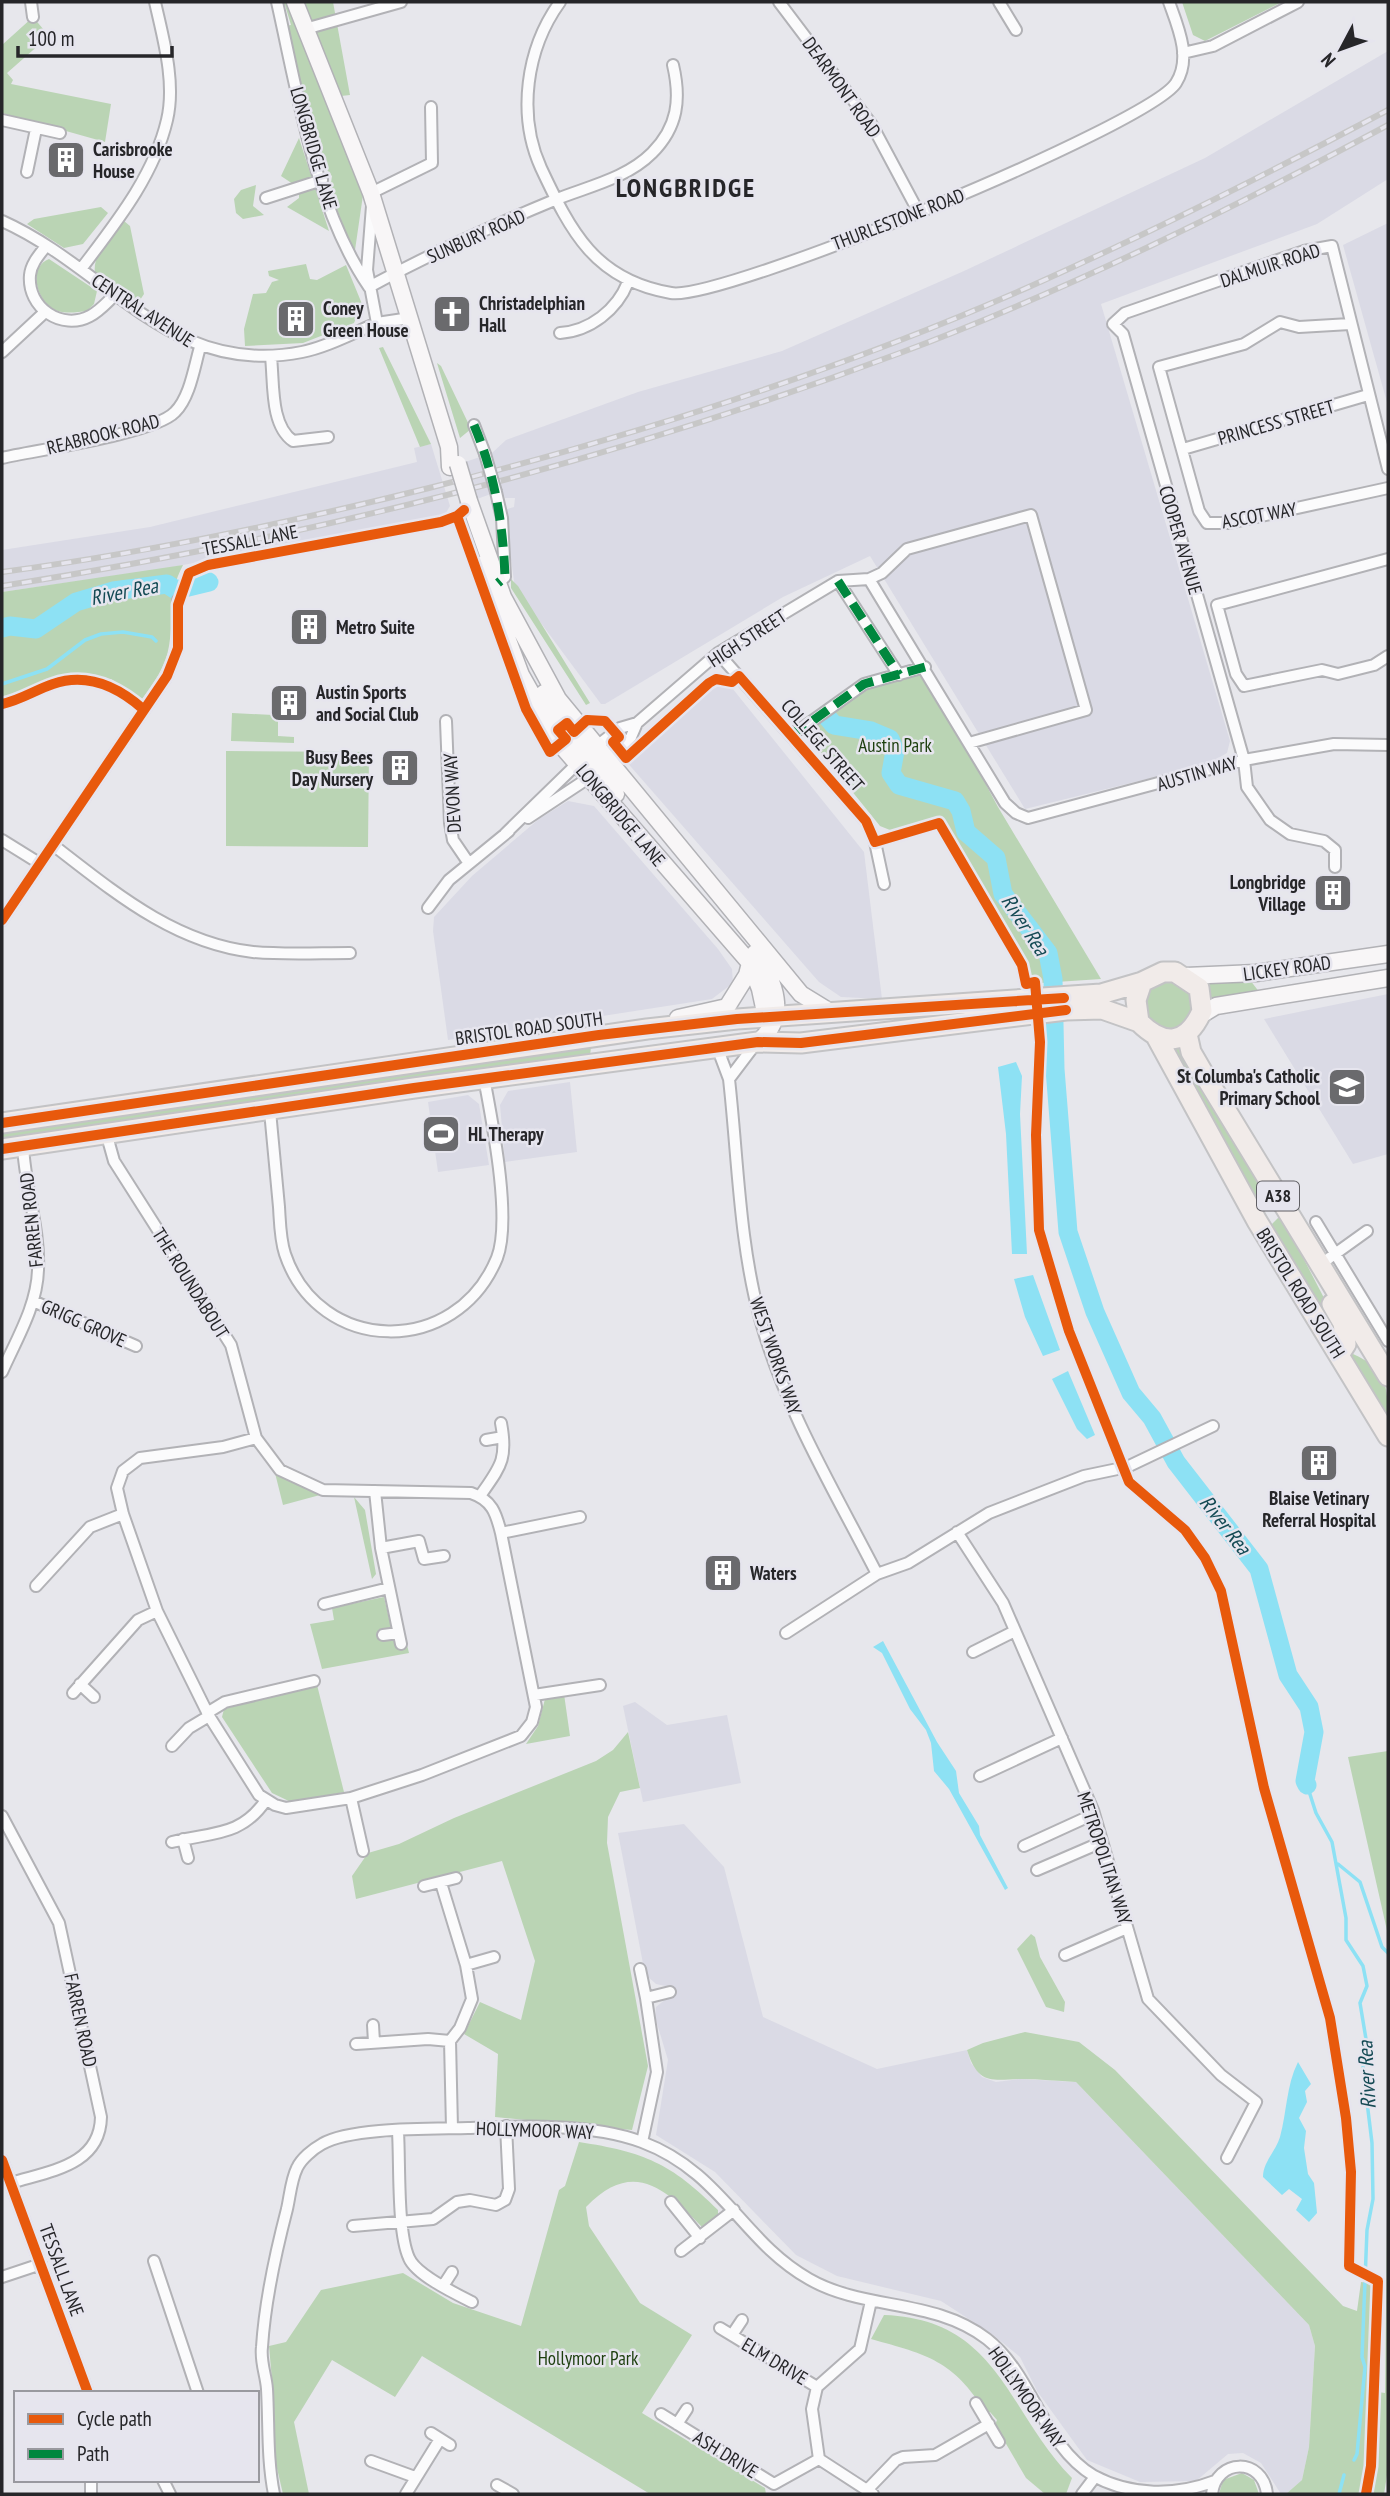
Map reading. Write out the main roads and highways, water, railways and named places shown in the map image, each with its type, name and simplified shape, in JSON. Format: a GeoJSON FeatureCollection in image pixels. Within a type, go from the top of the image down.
{"type":"FeatureCollection","features":[{"type":"Feature","properties":{"kind":"highway"},"geometry":{"type":"LineString","coordinates":[[1163,972],[1186,976],[1199,988],[1201,1014],[1187,1034],[1178,1038],[1157,1038],[1139,1022],[1136,1000],[1142,982],[1163,972]]}},
{"type":"Feature","properties":{"kind":"highway","name":"BRISTOL ROAD SOUTH"},"geometry":{"type":"LineString","coordinates":[[1068,1006],[1142,982]]}},
{"type":"Feature","properties":{"kind":"highway"},"geometry":{"type":"LineString","coordinates":[[1068,1006],[1128,1028],[1146,1042],[1194,1105]]}},
{"type":"Feature","properties":{"kind":"highway","name":"BRISTOL ROAD SOUTH"},"geometry":{"type":"LineString","coordinates":[[2,1123],[646,1030],[834,1014],[1068,1006],[1101,1009],[1139,1022]]}},
{"type":"Feature","properties":{"kind":"highway","name":"BRISTOL ROAD SOUTH"},"geometry":{"type":"LineString","coordinates":[[2,1149],[107,1136],[484,1078],[717,1047],[758,1042],[801,1043],[901,1031],[1026,1007]]}},
{"type":"Feature","properties":{"kind":"highway"},"geometry":{"type":"LineString","coordinates":[[772,1020],[802,1032],[880,1027],[901,1031]]}},
{"type":"Feature","properties":{"kind":"highway"},"geometry":{"type":"LineString","coordinates":[[624,1032],[640,1037],[692,1033],[708,1038],[717,1047]]}},
{"type":"Feature","properties":{"kind":"highway","name":"BRISTOL ROAD SOUTH"},"geometry":{"type":"LineString","coordinates":[[1187,1034],[1191,1052],[1285,1208],[1325,1258],[1382,1348],[1388,1377]]}},
{"type":"Feature","properties":{"kind":"highway"},"geometry":{"type":"LineString","coordinates":[[588,1037],[595,1042],[597,1053],[594,1064]]}},
{"type":"Feature","properties":{"kind":"highway","name":"BRISTOL ROAD SOUTH"},"geometry":{"type":"LineString","coordinates":[[1157,1038],[1259,1224],[1339,1348],[1388,1436]]}},
{"type":"Feature","properties":{"kind":"highway"},"geometry":{"type":"LineString","coordinates":[[56,1114],[61,1129],[97,1128],[107,1136]]}},
{"type":"Feature","properties":{"kind":"highway"},"geometry":{"type":"LineString","coordinates":[[1259,1224],[1285,1208]]}},
{"type":"Feature","properties":{"kind":"highway"},"geometry":{"type":"LineString","coordinates":[[1325,1258],[1325,1293],[1343,1323],[1339,1348],[1382,1348]]}},
{"type":"Feature","properties":{"kind":"water"},"geometry":{"type":"Polygon","coordinates":[[[1016,1062],[1022,1076],[1020,1114],[1027,1254],[1012,1254],[1006,1134],[998,1067],[1016,1062]]]}},
{"type":"Feature","properties":{"kind":"water"},"geometry":{"type":"Polygon","coordinates":[[[1033,1275],[1060,1350],[1043,1356],[1025,1317],[1014,1279],[1033,1275]]]}},
{"type":"Feature","properties":{"kind":"water"},"geometry":{"type":"Polygon","coordinates":[[[1068,1371],[1095,1435],[1087,1439],[1077,1429],[1052,1379],[1068,1371]]]}},
{"type":"Feature","properties":{"kind":"water"},"geometry":{"type":"Polygon","coordinates":[[[883,1641],[937,1742],[956,1771],[959,1793],[979,1826],[980,1835],[1008,1888],[1005,1890],[949,1789],[934,1771],[931,1743],[926,1730],[910,1709],[882,1653],[873,1647],[883,1641]]]}},
{"type":"Feature","properties":{"kind":"water"},"geometry":{"type":"Polygon","coordinates":[[[1298,2062],[1311,2084],[1305,2091],[1307,2102],[1299,2118],[1306,2131],[1304,2148],[1308,2174],[1314,2183],[1317,2213],[1309,2222],[1296,2210],[1302,2199],[1289,2189],[1282,2195],[1263,2177],[1265,2166],[1280,2137],[1291,2080],[1298,2062]]]}},
{"type":"Feature","properties":{"kind":"waterway","name":"River Rea"},"geometry":{"type":"LineString","coordinates":[[2,628],[10,626],[36,629],[76,602],[113,591],[167,584],[176,590],[209,582]]}},
{"type":"Feature","properties":{"kind":"waterway"},"geometry":{"type":"LineString","coordinates":[[2,684],[47,669],[85,640],[101,634],[123,632],[152,637],[156,641]]}},
{"type":"Feature","properties":{"kind":"waterway","name":"River Rea"},"geometry":{"type":"LineString","coordinates":[[828,718],[834,725],[871,731],[890,739],[895,751],[891,773],[899,785],[955,801],[961,811],[966,832],[996,858],[1003,894],[1048,953],[1053,979],[1055,1069],[1068,1232],[1095,1312],[1131,1393],[1152,1418],[1176,1462],[1259,1569],[1288,1675],[1309,1707],[1314,1732],[1305,1781],[1307,1785]]}},
{"type":"Feature","properties":{"kind":"waterway","name":"River Rea"},"geometry":{"type":"LineString","coordinates":[[1307,1785],[1316,1813],[1332,1842],[1346,1918],[1346,1940],[1363,1966],[1367,1986],[1360,2003],[1366,2039],[1363,2069],[1372,2143],[1373,2199],[1367,2230],[1362,2357],[1365,2367],[1357,2454],[1354,2460]]}},
{"type":"Feature","properties":{"kind":"waterway"},"geometry":{"type":"LineString","coordinates":[[1338,1864],[1360,1882],[1382,1947],[1388,1953]]}},
{"type":"Feature","properties":{"kind":"waterway","name":"River Rea"},"geometry":{"type":"LineString","coordinates":[[1339,2494],[1344,2475]]}},
{"type":"Feature","properties":{"kind":"railway"},"geometry":{"type":"LineString","coordinates":[[2,572],[163,546],[376,501],[582,447],[734,400],[884,347],[1031,286],[1211,201],[1388,110]]}},
{"type":"Feature","properties":{"kind":"railway"},"geometry":{"type":"LineString","coordinates":[[2,586],[117,567],[344,520],[569,462],[680,429],[900,353],[1025,303],[1208,218],[1388,125]]}},
{"type":"Feature","properties":{"kind":"place","name":"Carisbrooke House"},"geometry":{"type":"Point","coordinates":[66,160]}},
{"type":"Feature","properties":{"kind":"place","name":"Christadelphian Hall"},"geometry":{"type":"Point","coordinates":[452,314]}},
{"type":"Feature","properties":{"kind":"place","name":"Coney Green House"},"geometry":{"type":"Point","coordinates":[296,319]}},
{"type":"Feature","properties":{"kind":"place","name":"Metro Suite"},"geometry":{"type":"Point","coordinates":[309,627]}},
{"type":"Feature","properties":{"kind":"place","name":"Austin Sports and Social Club"},"geometry":{"type":"Point","coordinates":[289,703]}},
{"type":"Feature","properties":{"kind":"place","name":"Busy Bees Day Nursery"},"geometry":{"type":"Point","coordinates":[400,768]}},
{"type":"Feature","properties":{"kind":"place","name":"Longbridge Village"},"geometry":{"type":"Point","coordinates":[1333,893]}},
{"type":"Feature","properties":{"kind":"place","name":"St Columba's Catholic Primary School"},"geometry":{"type":"Point","coordinates":[1347,1087]}},
{"type":"Feature","properties":{"kind":"place","name":"HL Therapy"},"geometry":{"type":"Point","coordinates":[441,1134]}},
{"type":"Feature","properties":{"kind":"place","name":"Blaise Vetinary Referral Hospital"},"geometry":{"type":"Point","coordinates":[1319,1463]}},
{"type":"Feature","properties":{"kind":"place","name":"Waters"},"geometry":{"type":"Point","coordinates":[723,1573]}},
{"type":"Feature","properties":{"kind":"district","name":"LONGBRIDGE"},"geometry":{"type":"Point","coordinates":[686,188]}},
{"type":"Feature","properties":{"kind":"park label","name":"Austin Park"},"geometry":{"type":"Point","coordinates":[895,745]}},
{"type":"Feature","properties":{"kind":"park label","name":"Hollymoor Park"},"geometry":{"type":"Point","coordinates":[588,2358]}}]}
